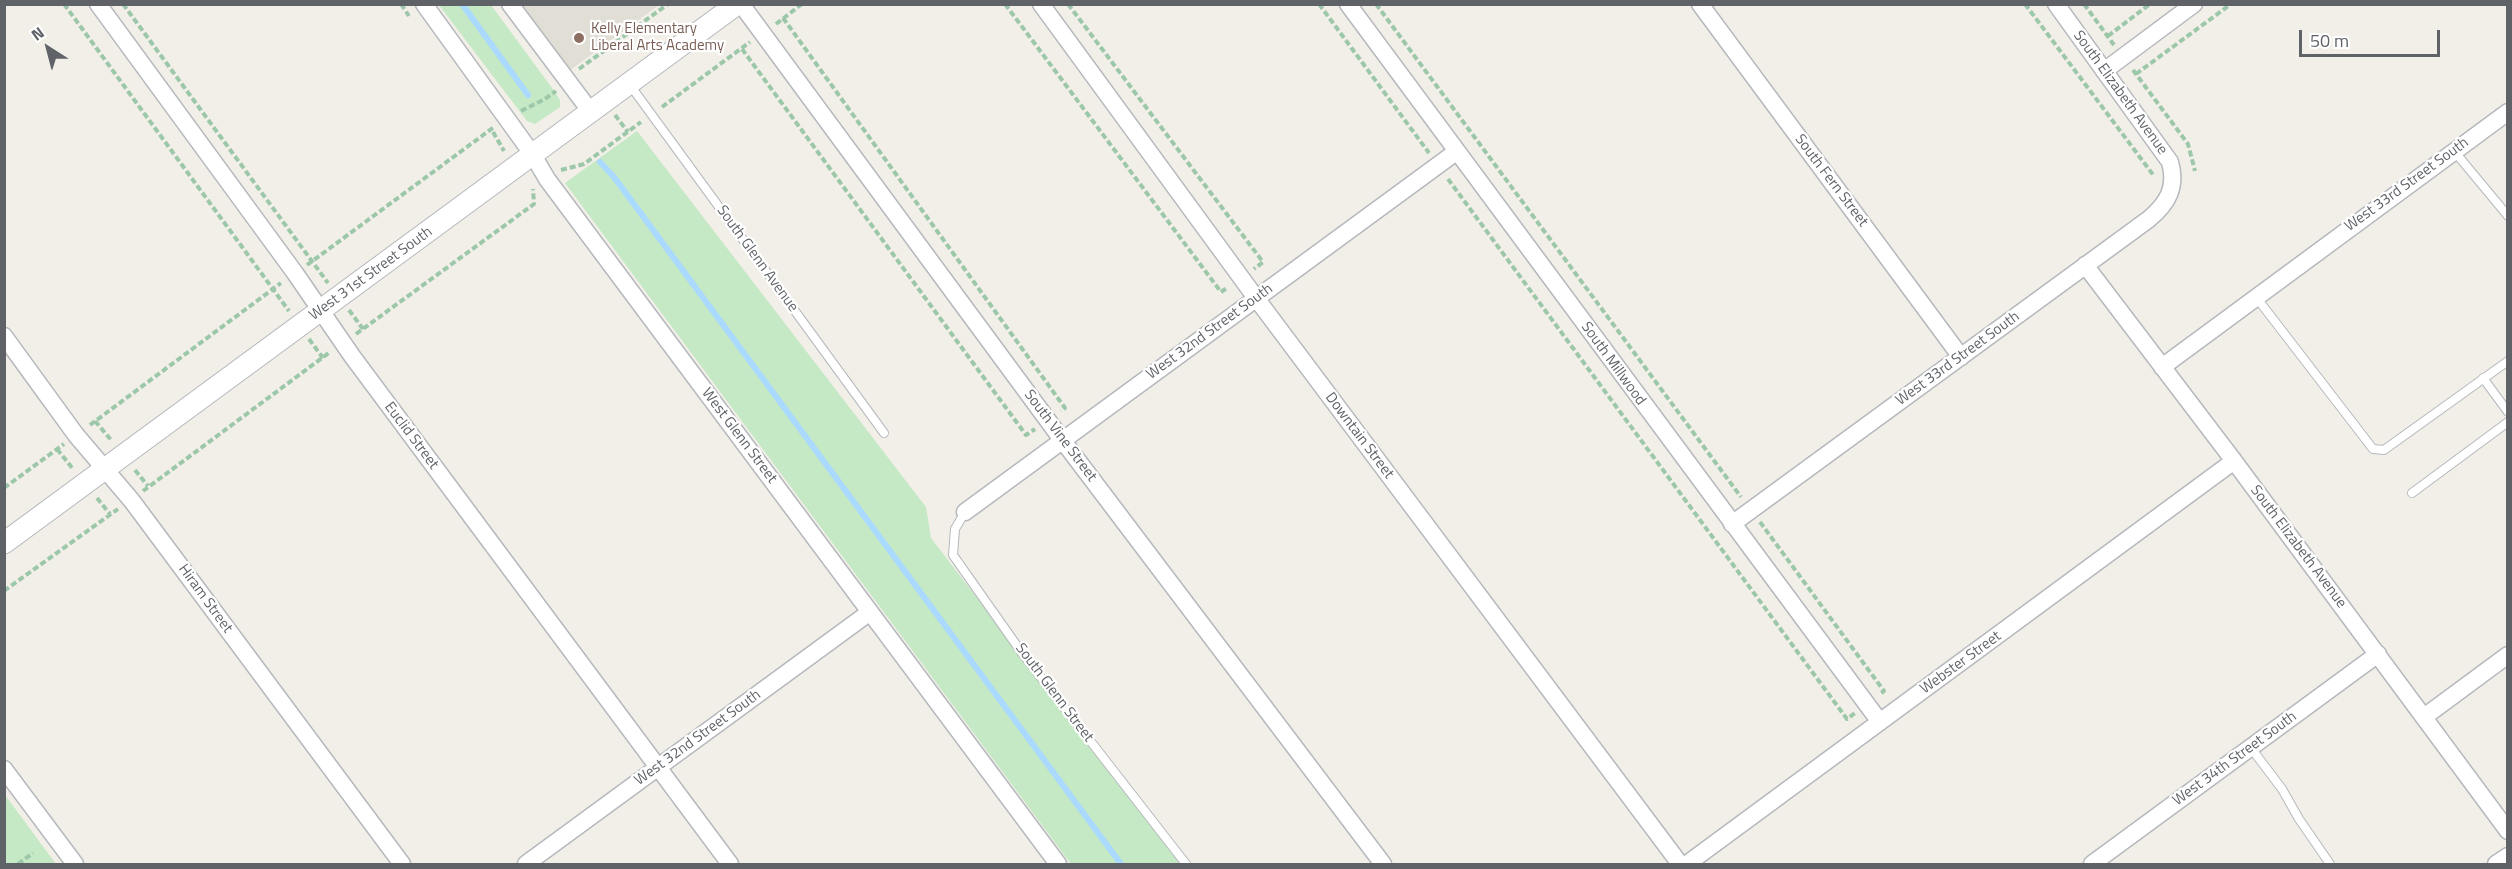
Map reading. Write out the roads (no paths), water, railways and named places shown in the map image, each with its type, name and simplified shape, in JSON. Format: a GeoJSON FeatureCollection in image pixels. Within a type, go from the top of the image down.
{"type":"FeatureCollection","features":[{"type":"Feature","properties":{"kind":"street","name":"Euclid Street"},"geometry":{"type":"LineString","coordinates":[[99,4],[295,273],[342,343],[730,864]]}},
{"type":"Feature","properties":{"kind":"street","name":"West Glenn Street"},"geometry":{"type":"LineString","coordinates":[[424,4],[533,155],[547,179],[1058,864]]}},
{"type":"Feature","properties":{"kind":"street","name":"South Vine Street"},"geometry":{"type":"LineString","coordinates":[[739,4],[1063,441],[1383,864]]}},
{"type":"Feature","properties":{"kind":"street","name":"West 31st Street South"},"geometry":{"type":"LineString","coordinates":[[4,543],[739,4]]}},
{"type":"Feature","properties":{"kind":"street","name":"Downtain Street"},"geometry":{"type":"LineString","coordinates":[[1041,4],[1256,298],[1680,864]]}},
{"type":"Feature","properties":{"kind":"street","name":"South Millwood"},"geometry":{"type":"LineString","coordinates":[[1348,4],[1880,722]]}},
{"type":"Feature","properties":{"kind":"street","name":"South Fern Street"},"geometry":{"type":"LineString","coordinates":[[1700,4],[1961,357]]}},
{"type":"Feature","properties":{"kind":"street","name":"South Elizabeth Avenue"},"geometry":{"type":"LineString","coordinates":[[2056,4],[2164,152],[2174,175],[2173,185]]}},
{"type":"Feature","properties":{"kind":"street"},"geometry":{"type":"LineString","coordinates":[[2104,71],[2194,4]]}},
{"type":"Feature","properties":{"kind":"street"},"geometry":{"type":"LineString","coordinates":[[512,5],[567,81],[598,107]]}},
{"type":"Feature","properties":{"kind":"street","name":"West 33rd Street South"},"geometry":{"type":"LineString","coordinates":[[2162,367],[2508,112]]}},
{"type":"Feature","properties":{"kind":"street","name":"West 32nd Street South"},"geometry":{"type":"LineString","coordinates":[[965,512],[1456,152]]}},
{"type":"Feature","properties":{"kind":"street","name":"West 33rd Street South"},"geometry":{"type":"LineString","coordinates":[[1732,524],[2161,208],[2169,198],[2173,185]]}},
{"type":"Feature","properties":{"kind":"street","name":"South Elizabeth Avenue"},"geometry":{"type":"LineString","coordinates":[[2085,265],[2234,461],[2508,831]]}},
{"type":"Feature","properties":{"kind":"street","name":"Hiram Street"},"geometry":{"type":"LineString","coordinates":[[4,336],[76,435],[132,501],[402,864]]}},
{"type":"Feature","properties":{"kind":"street","name":"Webster Street"},"geometry":{"type":"LineString","coordinates":[[1687,864],[2234,461]]}},
{"type":"Feature","properties":{"kind":"street","name":"West 32nd Street South"},"geometry":{"type":"LineString","coordinates":[[526,864],[870,612]]}},
{"type":"Feature","properties":{"kind":"street","name":"West 34th Street South"},"geometry":{"type":"LineString","coordinates":[[2092,864],[2378,654]]}},
{"type":"Feature","properties":{"kind":"street"},"geometry":{"type":"LineString","coordinates":[[2424,717],[2508,656]]}},
{"type":"Feature","properties":{"kind":"street"},"geometry":{"type":"LineString","coordinates":[[4,769],[75,864]]}},
{"type":"Feature","properties":{"kind":"street"},"geometry":{"type":"LineString","coordinates":[[2496,864],[2508,856]]}},
{"type":"Feature","properties":{"kind":"lane","name":"South Glenn Avenue"},"geometry":{"type":"LineString","coordinates":[[630,84],[884,434]]}},
{"type":"Feature","properties":{"kind":"lane"},"geometry":{"type":"LineString","coordinates":[[2454,151],[2508,216]]}},
{"type":"Feature","properties":{"kind":"lane"},"geometry":{"type":"LineString","coordinates":[[2256,297],[2373,449],[2384,450],[2508,362]]}},
{"type":"Feature","properties":{"kind":"lane"},"geometry":{"type":"LineString","coordinates":[[2483,378],[2508,412]]}},
{"type":"Feature","properties":{"kind":"lane"},"geometry":{"type":"LineString","coordinates":[[2412,493],[2508,422]]}},
{"type":"Feature","properties":{"kind":"lane","name":"South Glenn Street"},"geometry":{"type":"LineString","coordinates":[[965,512],[955,529],[953,555],[1022,653],[1186,864]]}},
{"type":"Feature","properties":{"kind":"lane"},"geometry":{"type":"LineString","coordinates":[[2250,748],[2282,789],[2299,819],[2330,864]]}},
{"type":"Feature","properties":{"kind":"waterway"},"geometry":{"type":"LineString","coordinates":[[462,4],[528,95]]}},
{"type":"Feature","properties":{"kind":"waterway"},"geometry":{"type":"LineString","coordinates":[[600,162],[614,177],[1121,864]]}},
{"type":"Feature","properties":{"kind":"place","name":"Kelly Elementary Liberal Arts Academy"},"geometry":{"type":"Point","coordinates":[579,38]}}]}
